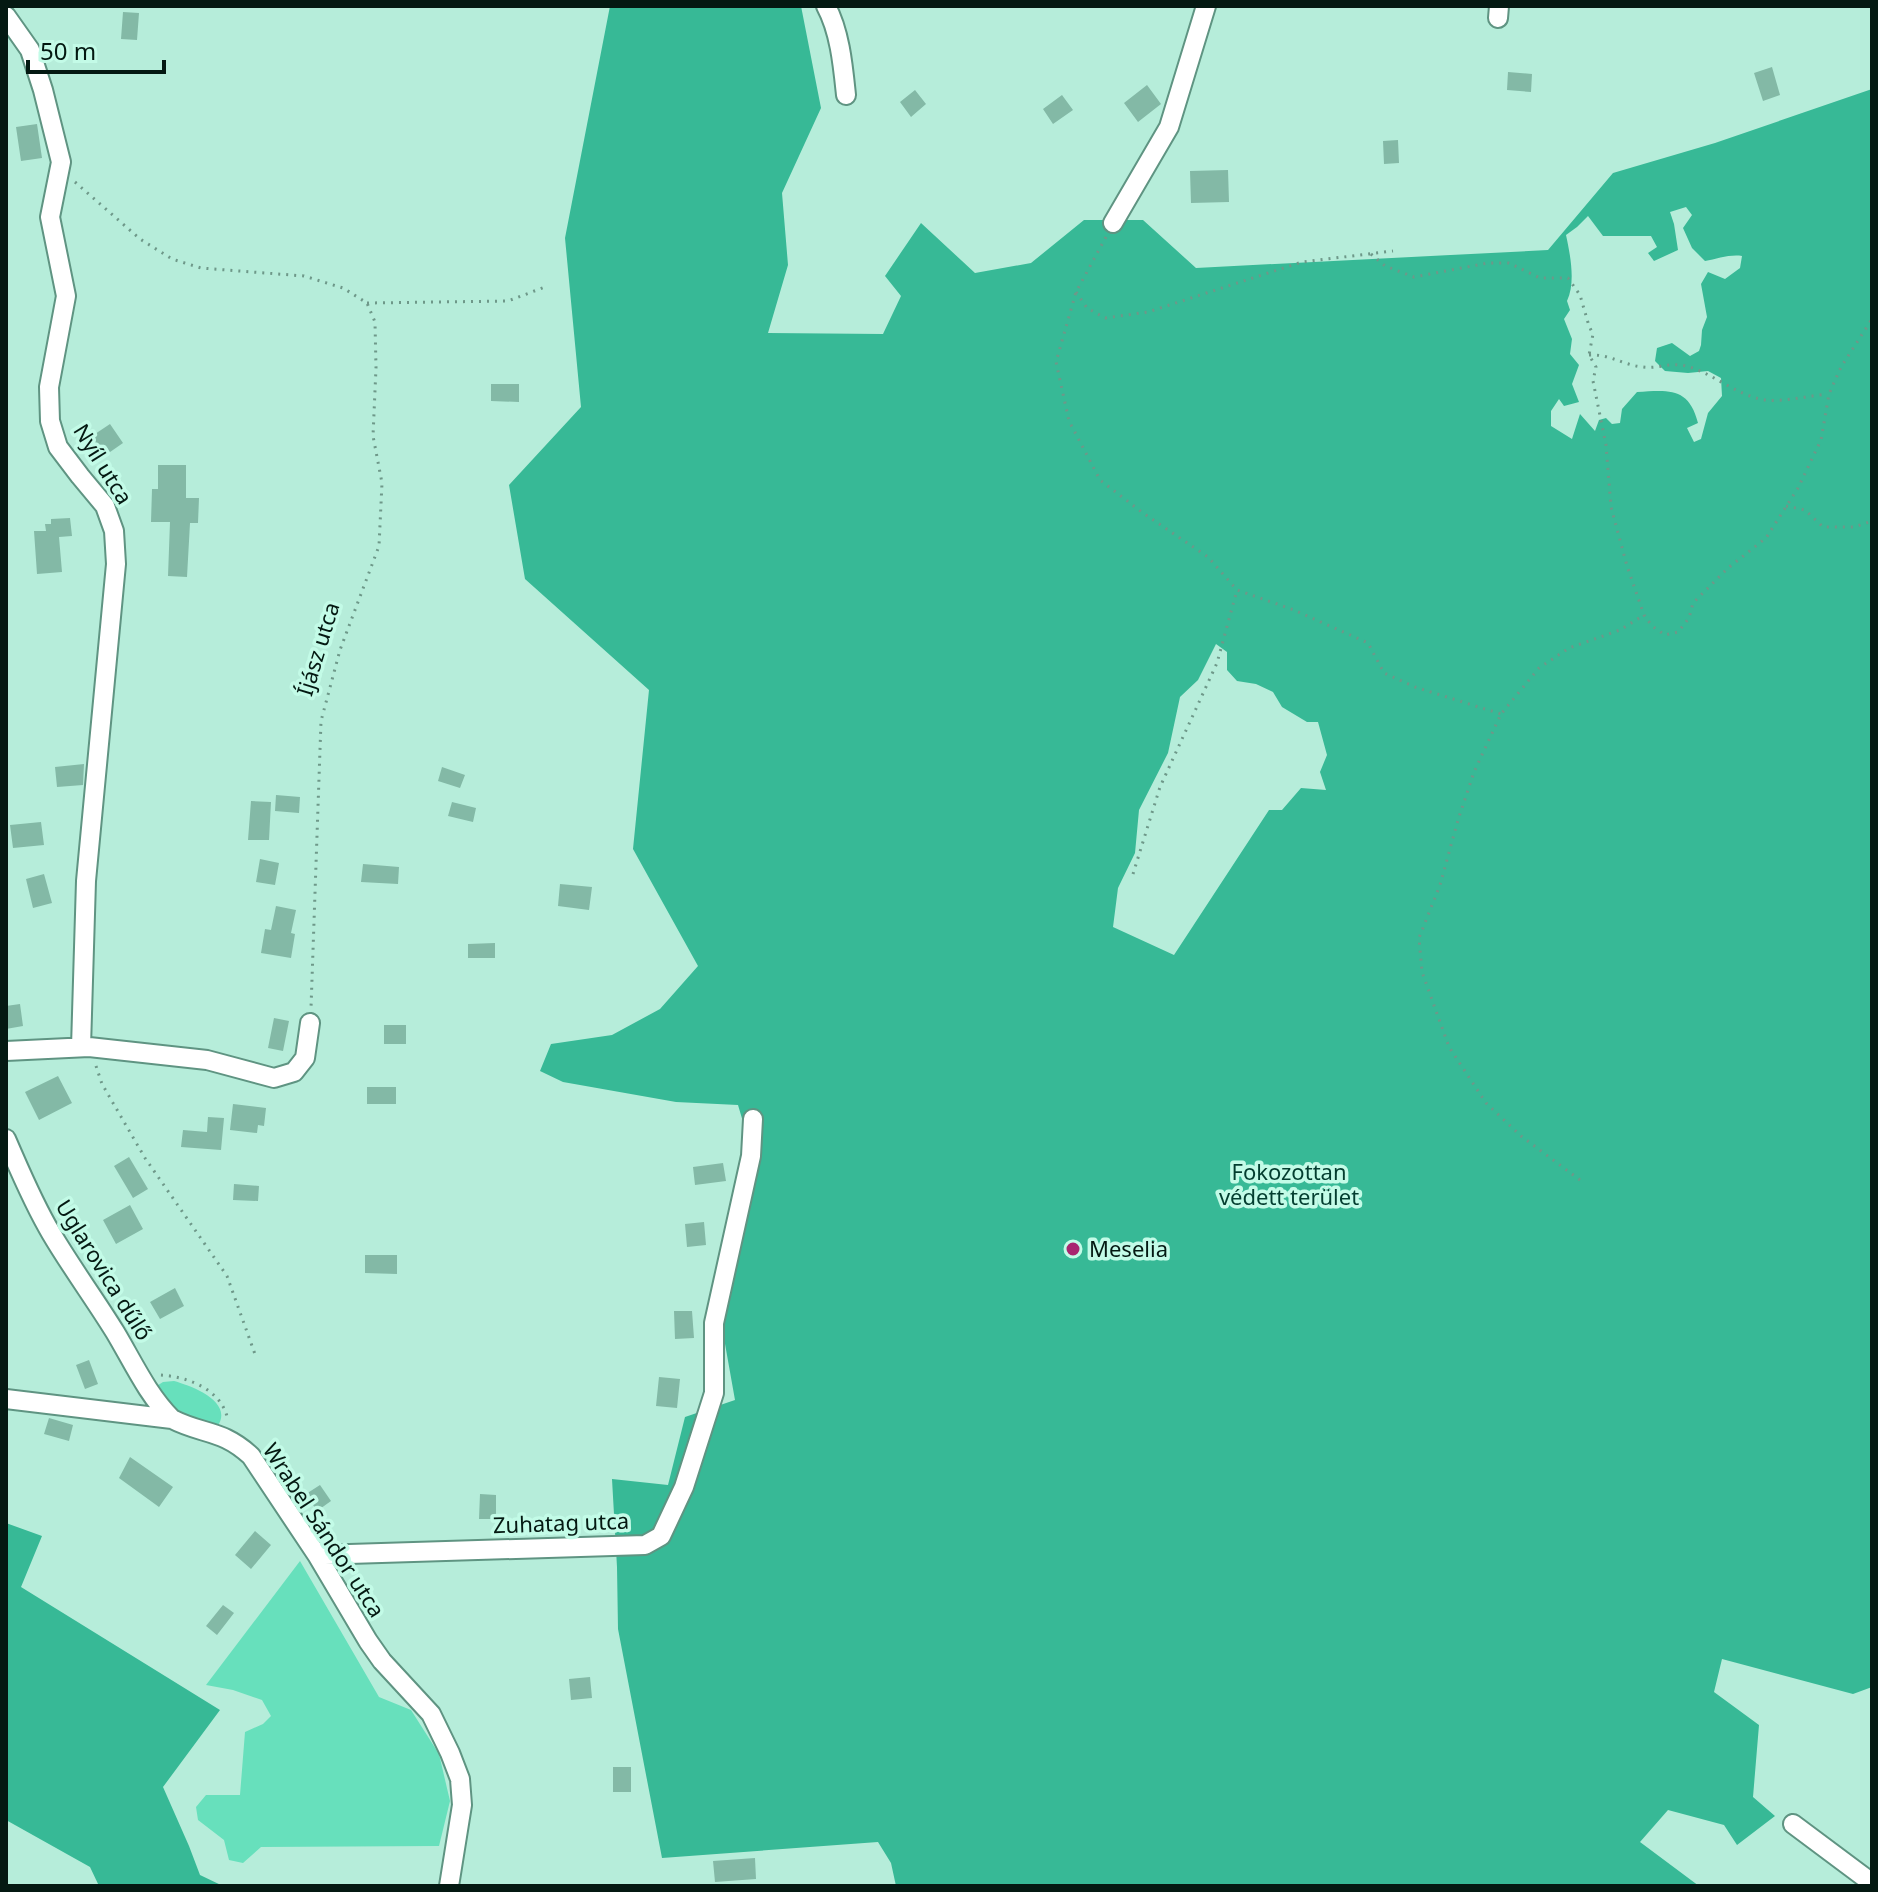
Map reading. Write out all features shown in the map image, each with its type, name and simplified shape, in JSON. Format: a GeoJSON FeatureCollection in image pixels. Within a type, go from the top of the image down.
{"type":"FeatureCollection","features":[{"type":"Feature","properties":{"kind":"street"},"geometry":{"type":"LineString","coordinates":[[826,6],[842,57],[846,95]]}},
{"type":"Feature","properties":{"kind":"street"},"geometry":{"type":"LineString","coordinates":[[1113,223],[1169,127],[1206,6]]}},
{"type":"Feature","properties":{"kind":"street","name":"Nyíl utca"},"geometry":{"type":"LineString","coordinates":[[6,16],[30,50],[61,162],[50,217],[66,296],[49,387],[50,421],[58,447],[105,506],[114,531],[116,564],[86,881],[85,1047]]}},
{"type":"Feature","properties":{"kind":"street"},"geometry":{"type":"LineString","coordinates":[[6,1051],[85,1047],[207,1060],[274,1078],[294,1072],[305,1058],[310,1023]]}},
{"type":"Feature","properties":{"kind":"street","name":"Zuhatag utca"},"geometry":{"type":"LineString","coordinates":[[317,1555],[645,1545],[661,1536],[684,1487],[714,1393],[714,1323],[751,1156],[753,1119]]}},
{"type":"Feature","properties":{"kind":"street","name":"Uglarovica dűlő"},"geometry":{"type":"LineString","coordinates":[[6,1139],[50,1231],[158,1405],[172,1419]]}},
{"type":"Feature","properties":{"kind":"street","name":"Wrabel Sándor utca"},"geometry":{"type":"LineString","coordinates":[[6,1399],[172,1419],[185,1426],[225,1437],[251,1456],[382,1661],[431,1714],[450,1753],[460,1779],[462,1805],[449,1886]]}},
{"type":"Feature","properties":{"kind":"street"},"geometry":{"type":"LineString","coordinates":[[1793,1824],[1872,1883]]}},
{"type":"Feature","properties":{"kind":"path"},"geometry":{"type":"LineString","coordinates":[[61,162],[72,180],[140,239],[172,259],[201,268],[304,276],[343,288],[367,303],[508,301],[545,287]]}},
{"type":"Feature","properties":{"kind":"path"},"geometry":{"type":"LineString","coordinates":[[1113,223],[1076,292],[1056,362],[1069,421],[1100,480],[1208,557],[1237,590],[1294,610],[1368,643],[1384,673],[1415,687],[1501,714]]}},
{"type":"Feature","properties":{"kind":"path"},"geometry":{"type":"LineString","coordinates":[[1076,292],[1087,308],[1105,318],[1148,312],[1302,262],[1393,251]]}},
{"type":"Feature","properties":{"kind":"path"},"geometry":{"type":"LineString","coordinates":[[1371,254],[1385,266],[1414,277],[1488,263],[1509,263],[1540,278],[1568,278],[1580,295],[1593,334],[1589,355],[1596,367],[1593,381],[1606,445],[1611,507],[1627,566],[1644,615],[1652,626],[1665,635],[1678,632],[1689,618],[1693,603],[1728,568],[1766,538],[1798,488],[1821,440],[1829,394],[1841,367],[1872,319]]}},
{"type":"Feature","properties":{"kind":"path","name":"Íjász utca"},"geometry":{"type":"LineString","coordinates":[[310,1023],[321,721],[340,650],[379,546],[382,483],[373,436],[375,322],[367,303]]}},
{"type":"Feature","properties":{"kind":"path"},"geometry":{"type":"LineString","coordinates":[[1589,355],[1603,354],[1644,368],[1667,364],[1685,366],[1765,400],[1829,394]]}},
{"type":"Feature","properties":{"kind":"path"},"geometry":{"type":"LineString","coordinates":[[1786,506],[1805,510],[1823,527],[1854,527],[1872,521]]}},
{"type":"Feature","properties":{"kind":"path"},"geometry":{"type":"LineString","coordinates":[[1133,874],[1160,787],[1217,663],[1237,590]]}},
{"type":"Feature","properties":{"kind":"path"},"geometry":{"type":"LineString","coordinates":[[1580,1180],[1521,1136],[1486,1103],[1449,1047],[1422,972],[1419,938],[1440,885],[1474,772],[1501,714],[1539,668],[1569,648],[1620,630],[1644,615]]}},
{"type":"Feature","properties":{"kind":"path"},"geometry":{"type":"LineString","coordinates":[[85,1047],[102,1084],[145,1158],[227,1276],[256,1357]]}},
{"type":"Feature","properties":{"kind":"path"},"geometry":{"type":"LineString","coordinates":[[140,1375],[182,1377],[209,1390],[227,1414],[225,1437]]}},
{"type":"Feature","properties":{"kind":"green space","name":"Fokozottan védett terület"},"geometry":{"type":"Polygon","coordinates":[[[610,6],[801,6],[821,108],[782,193],[788,265],[768,333],[883,334],[901,296],[885,276],[921,223],[975,273],[1031,263],[1084,220],[1143,220],[1196,268],[1548,250],[1613,173],[1715,143],[1872,89],[1872,1687],[1853,1694],[1722,1659],[1714,1692],[1759,1725],[1753,1797],[1775,1816],[1737,1845],[1724,1825],[1668,1810],[1640,1842],[1699,1886],[896,1886],[891,1863],[878,1842],[662,1858],[618,1629],[612,1479],[668,1485],[685,1417],[735,1400],[722,1327],[749,1142],[738,1105],[676,1102],[563,1082],[540,1071],[551,1044],[612,1035],[660,1009],[698,966],[633,849],[649,690],[525,579],[509,485],[581,407],[565,238],[610,6]],[[1686,207],[1670,212],[1678,250],[1654,261],[1648,253],[1657,247],[1651,236],[1603,236],[1588,216],[1566,235],[1572,277],[1567,301],[1570,310],[1564,319],[1572,339],[1570,354],[1579,365],[1572,384],[1579,402],[1564,406],[1559,399],[1551,411],[1551,426],[1572,439],[1580,414],[1595,431],[1599,420],[1606,418],[1612,424],[1620,423],[1622,409],[1637,392],[1668,391],[1689,403],[1698,423],[1687,428],[1694,442],[1701,439],[1708,413],[1722,396],[1721,378],[1708,371],[1665,371],[1655,361],[1657,348],[1672,343],[1690,356],[1699,351],[1707,317],[1701,284],[1708,272],[1725,279],[1740,268],[1742,256],[1705,261],[1692,248],[1683,228],[1692,215],[1686,207]],[[1216,644],[1198,680],[1180,697],[1168,753],[1139,810],[1135,853],[1118,888],[1113,927],[1174,955],[1269,810],[1282,810],[1301,788],[1326,790],[1320,772],[1327,755],[1318,722],[1307,722],[1282,707],[1273,692],[1256,684],[1237,681],[1227,670],[1227,652],[1216,644]]]}},
{"type":"Feature","properties":{"kind":"green space"},"geometry":{"type":"Polygon","coordinates":[[[174,1381],[200,1391],[216,1403],[221,1418],[217,1427],[171,1413],[155,1387],[174,1381]]]}},
{"type":"Feature","properties":{"kind":"green space"},"geometry":{"type":"Polygon","coordinates":[[[6,1523],[42,1536],[21,1587],[220,1710],[163,1787],[200,1875],[223,1886],[99,1886],[90,1867],[6,1820],[6,1523]]]}},
{"type":"Feature","properties":{"kind":"green space"},"geometry":{"type":"Polygon","coordinates":[[[300,1561],[379,1697],[411,1710],[439,1754],[450,1801],[439,1846],[261,1847],[243,1863],[229,1860],[224,1840],[198,1820],[196,1807],[206,1795],[240,1795],[245,1732],[263,1724],[271,1716],[262,1700],[206,1685],[300,1561]]]}},
{"type":"Feature","properties":{"kind":"building"},"geometry":{"type":"Polygon","coordinates":[[[123,12],[139,13],[137,40],[121,39],[123,12]]]}},
{"type":"Feature","properties":{"kind":"building"},"geometry":{"type":"Polygon","coordinates":[[[1772,67],[1780,95],[1763,101],[1754,73],[1772,67]]]}},
{"type":"Feature","properties":{"kind":"building"},"geometry":{"type":"Polygon","coordinates":[[[1508,72],[1532,74],[1531,92],[1507,90],[1508,72]]]}},
{"type":"Feature","properties":{"kind":"building"},"geometry":{"type":"Polygon","coordinates":[[[1147,85],[1161,104],[1138,122],[1124,103],[1147,85]]]}},
{"type":"Feature","properties":{"kind":"building"},"geometry":{"type":"Polygon","coordinates":[[[915,90],[926,104],[911,117],[900,102],[915,90]]]}},
{"type":"Feature","properties":{"kind":"building"},"geometry":{"type":"Polygon","coordinates":[[[1062,95],[1073,110],[1053,124],[1043,109],[1062,95]]]}},
{"type":"Feature","properties":{"kind":"building"},"geometry":{"type":"Polygon","coordinates":[[[37,124],[42,158],[21,161],[16,127],[37,124]]]}},
{"type":"Feature","properties":{"kind":"building"},"geometry":{"type":"Polygon","coordinates":[[[1398,140],[1399,163],[1384,164],[1383,141],[1398,140]]]}},
{"type":"Feature","properties":{"kind":"building"},"geometry":{"type":"Polygon","coordinates":[[[1228,170],[1229,202],[1191,203],[1190,171],[1228,170]]]}},
{"type":"Feature","properties":{"kind":"building"},"geometry":{"type":"Polygon","coordinates":[[[491,384],[519,384],[519,402],[491,401],[491,384]]]}},
{"type":"Feature","properties":{"kind":"building"},"geometry":{"type":"Polygon","coordinates":[[[110,424],[123,443],[100,459],[86,440],[110,424]]]}},
{"type":"Feature","properties":{"kind":"building"},"geometry":{"type":"Polygon","coordinates":[[[158,465],[186,465],[186,498],[199,498],[198,523],[190,523],[187,577],[168,576],[170,522],[151,522],[152,489],[158,489],[158,465]]]}},
{"type":"Feature","properties":{"kind":"building"},"geometry":{"type":"Polygon","coordinates":[[[70,518],[72,536],[59,537],[62,572],[37,574],[34,531],[46,531],[45,524],[51,524],[51,519],[70,518]]]}},
{"type":"Feature","properties":{"kind":"building"},"geometry":{"type":"Polygon","coordinates":[[[84,764],[83,785],[57,787],[55,767],[84,764]]]}},
{"type":"Feature","properties":{"kind":"building"},"geometry":{"type":"Polygon","coordinates":[[[442,767],[465,775],[460,788],[438,781],[442,767]]]}},
{"type":"Feature","properties":{"kind":"building"},"geometry":{"type":"Polygon","coordinates":[[[276,795],[300,797],[299,813],[275,811],[276,795]]]}},
{"type":"Feature","properties":{"kind":"building"},"geometry":{"type":"Polygon","coordinates":[[[251,801],[271,802],[269,840],[248,840],[251,801]]]}},
{"type":"Feature","properties":{"kind":"building"},"geometry":{"type":"Polygon","coordinates":[[[452,802],[476,808],[473,822],[448,816],[452,802]]]}},
{"type":"Feature","properties":{"kind":"building"},"geometry":{"type":"Polygon","coordinates":[[[41,822],[44,845],[13,848],[10,825],[41,822]]]}},
{"type":"Feature","properties":{"kind":"building"},"geometry":{"type":"Polygon","coordinates":[[[260,859],[279,863],[275,885],[256,882],[260,859]]]}},
{"type":"Feature","properties":{"kind":"building"},"geometry":{"type":"Polygon","coordinates":[[[363,864],[399,867],[398,884],[361,882],[363,864]]]}},
{"type":"Feature","properties":{"kind":"building"},"geometry":{"type":"Polygon","coordinates":[[[44,874],[52,903],[33,908],[26,879],[44,874]]]}},
{"type":"Feature","properties":{"kind":"building"},"geometry":{"type":"Polygon","coordinates":[[[560,884],[592,887],[589,910],[558,906],[560,884]]]}},
{"type":"Feature","properties":{"kind":"building"},"geometry":{"type":"Polygon","coordinates":[[[276,906],[296,910],[291,933],[295,934],[291,958],[261,953],[265,929],[271,930],[276,906]]]}},
{"type":"Feature","properties":{"kind":"building"},"geometry":{"type":"Polygon","coordinates":[[[495,943],[495,958],[468,958],[468,944],[495,943]]]}},
{"type":"Feature","properties":{"kind":"building"},"geometry":{"type":"Polygon","coordinates":[[[20,1004],[23,1026],[6,1029],[6,1006],[20,1004]]]}},
{"type":"Feature","properties":{"kind":"building"},"geometry":{"type":"Polygon","coordinates":[[[274,1018],[289,1021],[283,1051],[268,1048],[274,1018]]]}},
{"type":"Feature","properties":{"kind":"building"},"geometry":{"type":"Polygon","coordinates":[[[384,1025],[406,1025],[406,1044],[384,1044],[384,1025]]]}},
{"type":"Feature","properties":{"kind":"building"},"geometry":{"type":"Polygon","coordinates":[[[58,1076],[72,1103],[39,1120],[25,1092],[58,1076]]]}},
{"type":"Feature","properties":{"kind":"building"},"geometry":{"type":"Polygon","coordinates":[[[367,1087],[396,1087],[396,1104],[367,1104],[367,1087]]]}},
{"type":"Feature","properties":{"kind":"building"},"geometry":{"type":"Polygon","coordinates":[[[233,1104],[266,1108],[264,1126],[258,1125],[257,1133],[230,1130],[233,1104]]]}},
{"type":"Feature","properties":{"kind":"building"},"geometry":{"type":"Polygon","coordinates":[[[208,1117],[224,1118],[221,1150],[181,1147],[183,1130],[207,1132],[208,1117]]]}},
{"type":"Feature","properties":{"kind":"building"},"geometry":{"type":"Polygon","coordinates":[[[129,1157],[148,1189],[133,1198],[114,1166],[129,1157]]]}},
{"type":"Feature","properties":{"kind":"building"},"geometry":{"type":"Polygon","coordinates":[[[723,1163],[726,1181],[695,1185],[693,1167],[723,1163]]]}},
{"type":"Feature","properties":{"kind":"building"},"geometry":{"type":"Polygon","coordinates":[[[234,1184],[259,1186],[258,1201],[233,1200],[234,1184]]]}},
{"type":"Feature","properties":{"kind":"building"},"geometry":{"type":"Polygon","coordinates":[[[130,1205],[143,1229],[116,1244],[103,1220],[130,1205]]]}},
{"type":"Feature","properties":{"kind":"building"},"geometry":{"type":"Polygon","coordinates":[[[704,1222],[706,1245],[687,1247],[685,1224],[704,1222]]]}},
{"type":"Feature","properties":{"kind":"building"},"geometry":{"type":"Polygon","coordinates":[[[365,1255],[397,1255],[397,1274],[365,1273],[365,1255]]]}},
{"type":"Feature","properties":{"kind":"building"},"geometry":{"type":"Polygon","coordinates":[[[175,1288],[184,1306],[160,1319],[150,1302],[175,1288]]]}},
{"type":"Feature","properties":{"kind":"building"},"geometry":{"type":"Polygon","coordinates":[[[674,1311],[692,1311],[694,1338],[675,1339],[674,1311]]]}},
{"type":"Feature","properties":{"kind":"building"},"geometry":{"type":"Polygon","coordinates":[[[89,1360],[98,1384],[85,1389],[76,1365],[89,1360]]]}},
{"type":"Feature","properties":{"kind":"building"},"geometry":{"type":"Polygon","coordinates":[[[659,1377],[680,1379],[677,1408],[656,1406],[659,1377]]]}},
{"type":"Feature","properties":{"kind":"building"},"geometry":{"type":"Polygon","coordinates":[[[49,1418],[73,1425],[69,1441],[44,1434],[49,1418]]]}},
{"type":"Feature","properties":{"kind":"building"},"geometry":{"type":"Polygon","coordinates":[[[130,1457],[173,1487],[159,1507],[119,1478],[130,1457]]]}},
{"type":"Feature","properties":{"kind":"building"},"geometry":{"type":"Polygon","coordinates":[[[320,1485],[331,1501],[317,1511],[306,1494],[320,1485]]]}},
{"type":"Feature","properties":{"kind":"building"},"geometry":{"type":"Polygon","coordinates":[[[480,1494],[496,1495],[496,1519],[479,1519],[480,1494]]]}},
{"type":"Feature","properties":{"kind":"building"},"geometry":{"type":"Polygon","coordinates":[[[255,1531],[271,1545],[251,1569],[235,1555],[255,1531]]]}},
{"type":"Feature","properties":{"kind":"building"},"geometry":{"type":"Polygon","coordinates":[[[223,1605],[234,1613],[217,1635],[206,1626],[223,1605]]]}},
{"type":"Feature","properties":{"kind":"building"},"geometry":{"type":"Polygon","coordinates":[[[590,1677],[592,1698],[571,1700],[569,1679],[590,1677]]]}},
{"type":"Feature","properties":{"kind":"building"},"geometry":{"type":"Polygon","coordinates":[[[613,1767],[631,1767],[631,1792],[613,1792],[613,1767]]]}},
{"type":"Feature","properties":{"kind":"building"},"geometry":{"type":"Polygon","coordinates":[[[755,1858],[756,1879],[715,1882],[713,1861],[755,1858]]]}},
{"type":"Feature","properties":{"kind":"place","name":"Meselia"},"geometry":{"type":"Point","coordinates":[1073,1249]}}]}
